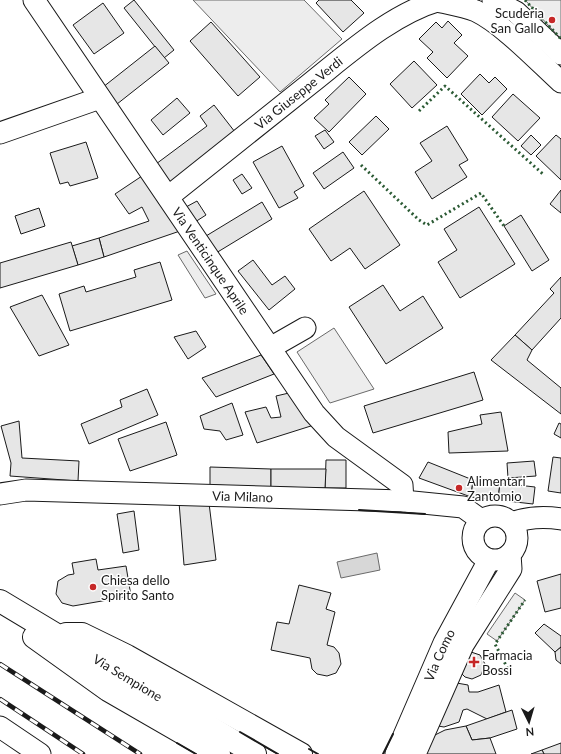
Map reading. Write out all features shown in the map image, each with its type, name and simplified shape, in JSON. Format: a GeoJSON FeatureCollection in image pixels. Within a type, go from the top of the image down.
{"type":"FeatureCollection","features":[{"type":"Feature","properties":{"kind":"main road","name":"Via Sempione"},"geometry":{"type":"LineString","coordinates":[[6,605],[255,754]]}},
{"type":"Feature","properties":{"kind":"main road"},"geometry":{"type":"LineString","coordinates":[[6,605],[25,631],[108,690],[219,754]]}},
{"type":"Feature","properties":{"kind":"main road"},"geometry":{"type":"LineString","coordinates":[[55,634],[82,634],[127,656],[301,754]]}},
{"type":"Feature","properties":{"kind":"street","name":"Via Venticinque Aprile"},"geometry":{"type":"LineString","coordinates":[[34,0],[323,425],[336,437],[402,485],[403,501]]}},
{"type":"Feature","properties":{"kind":"street","name":"Via Giuseppe Verdi"},"geometry":{"type":"LineString","coordinates":[[168,197],[330,68],[402,15],[419,6],[439,0],[476,11],[491,20],[561,82]]}},
{"type":"Feature","properties":{"kind":"street"},"geometry":{"type":"LineString","coordinates":[[497,1],[516,12],[561,54]]}},
{"type":"Feature","properties":{"kind":"street"},"geometry":{"type":"LineString","coordinates":[[0,133],[100,98]]}},
{"type":"Feature","properties":{"kind":"street"},"geometry":{"type":"LineString","coordinates":[[270,348],[305,328]]}},
{"type":"Feature","properties":{"kind":"street","name":"Via Milano"},"geometry":{"type":"LineString","coordinates":[[0,494],[26,490],[403,501],[463,507],[482,520]]}},
{"type":"Feature","properties":{"kind":"street"},"geometry":{"type":"LineString","coordinates":[[491,516],[502,517],[511,523],[517,533],[516,544],[510,554],[501,560],[489,560],[479,554],[473,542],[474,530],[482,520],[491,516]]}},
{"type":"Feature","properties":{"kind":"street"},"geometry":{"type":"LineString","coordinates":[[511,523],[539,517],[561,519]]}},
{"type":"Feature","properties":{"kind":"street"},"geometry":{"type":"LineString","coordinates":[[415,754],[463,645],[470,616],[511,569],[510,554]]}},
{"type":"Feature","properties":{"kind":"street","name":"Via Como"},"geometry":{"type":"LineString","coordinates":[[396,754],[444,643],[470,616],[489,560]]}},
{"type":"Feature","properties":{"kind":"street"},"geometry":{"type":"LineString","coordinates":[[0,727],[40,754]]}},
{"type":"Feature","properties":{"kind":"shaded area"},"geometry":{"type":"Polygon","coordinates":[[[193,0],[304,0],[342,39],[280,92],[193,0]]]}},
{"type":"Feature","properties":{"kind":"shaded area","name":"Scuderia San Gallo"},"geometry":{"type":"Polygon","coordinates":[[[525,0],[561,0],[561,39],[525,0]]]}},
{"type":"Feature","properties":{"kind":"shaded area"},"geometry":{"type":"Polygon","coordinates":[[[187,251],[216,294],[205,298],[178,255],[187,251]]]}},
{"type":"Feature","properties":{"kind":"shaded area"},"geometry":{"type":"Polygon","coordinates":[[[334,328],[374,389],[330,403],[297,352],[334,328]]]}},
{"type":"Feature","properties":{"kind":"shaded area"},"geometry":{"type":"Polygon","coordinates":[[[377,553],[380,570],[341,578],[337,562],[377,553]]]}},
{"type":"Feature","properties":{"kind":"shaded area"},"geometry":{"type":"Polygon","coordinates":[[[515,593],[525,600],[497,641],[487,634],[515,593]]]}},
{"type":"Feature","properties":{"kind":"building"},"geometry":{"type":"Polygon","coordinates":[[[134,0],[174,50],[164,58],[124,8],[134,0]]]}},
{"type":"Feature","properties":{"kind":"building"},"geometry":{"type":"Polygon","coordinates":[[[319,0],[351,0],[364,13],[343,32],[316,3],[319,0]]]}},
{"type":"Feature","properties":{"kind":"building"},"geometry":{"type":"Polygon","coordinates":[[[103,3],[124,33],[94,54],[73,25],[103,3]]]}},
{"type":"Feature","properties":{"kind":"building"},"geometry":{"type":"Polygon","coordinates":[[[448,21],[462,35],[454,43],[468,56],[447,78],[427,58],[433,52],[419,39],[436,22],[442,28],[448,21]]]}},
{"type":"Feature","properties":{"kind":"building"},"geometry":{"type":"Polygon","coordinates":[[[211,22],[260,77],[238,96],[190,41],[211,22]]]}},
{"type":"Feature","properties":{"kind":"building"},"geometry":{"type":"Polygon","coordinates":[[[155,46],[169,63],[112,108],[98,91],[155,46]]]}},
{"type":"Feature","properties":{"kind":"building"},"geometry":{"type":"Polygon","coordinates":[[[414,61],[437,85],[412,108],[390,84],[414,61]]]}},
{"type":"Feature","properties":{"kind":"building"},"geometry":{"type":"Polygon","coordinates":[[[480,74],[489,83],[495,77],[507,89],[482,115],[461,94],[480,74]]]}},
{"type":"Feature","properties":{"kind":"building"},"geometry":{"type":"Polygon","coordinates":[[[349,77],[366,94],[329,132],[314,118],[329,104],[325,100],[349,77]]]}},
{"type":"Feature","properties":{"kind":"building"},"geometry":{"type":"Polygon","coordinates":[[[513,94],[540,118],[518,141],[492,117],[513,94]]]}},
{"type":"Feature","properties":{"kind":"building"},"geometry":{"type":"Polygon","coordinates":[[[177,98],[190,113],[163,135],[151,120],[177,98]]]}},
{"type":"Feature","properties":{"kind":"building"},"geometry":{"type":"Polygon","coordinates":[[[214,105],[235,132],[170,182],[156,164],[207,126],[200,116],[214,105]]]}},
{"type":"Feature","properties":{"kind":"building"},"geometry":{"type":"Polygon","coordinates":[[[376,116],[389,129],[362,155],[349,142],[376,116]]]}},
{"type":"Feature","properties":{"kind":"building"},"geometry":{"type":"Polygon","coordinates":[[[447,126],[468,160],[459,165],[467,177],[432,199],[415,172],[432,161],[420,143],[447,126]]]}},
{"type":"Feature","properties":{"kind":"building"},"geometry":{"type":"Polygon","coordinates":[[[325,130],[334,142],[324,149],[315,136],[325,130]]]}},
{"type":"Feature","properties":{"kind":"building"},"geometry":{"type":"Polygon","coordinates":[[[531,135],[541,145],[531,155],[521,146],[531,135]]]}},
{"type":"Feature","properties":{"kind":"building"},"geometry":{"type":"Polygon","coordinates":[[[556,135],[561,139],[561,180],[536,156],[556,135]]]}},
{"type":"Feature","properties":{"kind":"building"},"geometry":{"type":"Polygon","coordinates":[[[86,142],[98,178],[70,186],[68,182],[60,184],[50,153],[86,142]]]}},
{"type":"Feature","properties":{"kind":"building"},"geometry":{"type":"Polygon","coordinates":[[[282,146],[304,186],[294,192],[298,198],[279,208],[253,162],[282,146]]]}},
{"type":"Feature","properties":{"kind":"building"},"geometry":{"type":"Polygon","coordinates":[[[343,152],[354,168],[324,189],[313,173],[343,152]]]}},
{"type":"Feature","properties":{"kind":"building"},"geometry":{"type":"Polygon","coordinates":[[[242,174],[252,188],[242,194],[233,180],[242,174]]]}},
{"type":"Feature","properties":{"kind":"building"},"geometry":{"type":"Polygon","coordinates":[[[142,176],[180,231],[104,257],[99,238],[149,221],[142,207],[129,214],[115,194],[142,176]]]}},
{"type":"Feature","properties":{"kind":"building"},"geometry":{"type":"Polygon","coordinates":[[[561,190],[561,213],[550,204],[561,190]]]}},
{"type":"Feature","properties":{"kind":"building"},"geometry":{"type":"Polygon","coordinates":[[[364,191],[400,245],[365,269],[350,248],[331,261],[309,229],[364,191]]]}},
{"type":"Feature","properties":{"kind":"building"},"geometry":{"type":"Polygon","coordinates":[[[197,201],[206,215],[195,222],[186,207],[197,201]]]}},
{"type":"Feature","properties":{"kind":"building"},"geometry":{"type":"Polygon","coordinates":[[[262,202],[272,219],[216,253],[206,236],[262,202]]]}},
{"type":"Feature","properties":{"kind":"building"},"geometry":{"type":"Polygon","coordinates":[[[479,207],[515,264],[460,298],[438,262],[457,250],[444,229],[479,207]]]}},
{"type":"Feature","properties":{"kind":"building"},"geometry":{"type":"Polygon","coordinates":[[[39,208],[45,226],[21,234],[15,216],[39,208]]]}},
{"type":"Feature","properties":{"kind":"building"},"geometry":{"type":"Polygon","coordinates":[[[521,215],[549,260],[532,271],[504,226],[521,215]]]}},
{"type":"Feature","properties":{"kind":"building"},"geometry":{"type":"Polygon","coordinates":[[[99,238],[104,257],[78,265],[72,246],[99,238]]]}},
{"type":"Feature","properties":{"kind":"building"},"geometry":{"type":"Polygon","coordinates":[[[71,242],[78,265],[0,288],[0,263],[71,242]]]}},
{"type":"Feature","properties":{"kind":"building"},"geometry":{"type":"Polygon","coordinates":[[[253,260],[272,285],[285,276],[295,289],[269,310],[238,271],[253,260]]]}},
{"type":"Feature","properties":{"kind":"building"},"geometry":{"type":"Polygon","coordinates":[[[160,262],[172,300],[70,331],[59,294],[84,286],[86,292],[136,277],[134,270],[160,262]]]}},
{"type":"Feature","properties":{"kind":"building"},"geometry":{"type":"Polygon","coordinates":[[[561,277],[561,318],[532,350],[515,335],[554,293],[550,289],[561,277]]]}},
{"type":"Feature","properties":{"kind":"building"},"geometry":{"type":"Polygon","coordinates":[[[383,285],[400,311],[423,296],[443,328],[386,364],[349,307],[383,285]]]}},
{"type":"Feature","properties":{"kind":"building"},"geometry":{"type":"Polygon","coordinates":[[[42,295],[69,345],[39,356],[10,307],[42,295]]]}},
{"type":"Feature","properties":{"kind":"building"},"geometry":{"type":"Polygon","coordinates":[[[196,331],[206,347],[188,359],[174,337],[196,331]]]}},
{"type":"Feature","properties":{"kind":"building"},"geometry":{"type":"Polygon","coordinates":[[[515,335],[532,350],[527,360],[561,388],[561,414],[491,360],[515,335]]]}},
{"type":"Feature","properties":{"kind":"building"},"geometry":{"type":"Polygon","coordinates":[[[261,355],[274,374],[216,397],[202,378],[261,355]]]}},
{"type":"Feature","properties":{"kind":"building"},"geometry":{"type":"Polygon","coordinates":[[[474,372],[483,400],[373,433],[364,406],[474,372]]]}},
{"type":"Feature","properties":{"kind":"building"},"geometry":{"type":"Polygon","coordinates":[[[147,389],[158,415],[89,444],[81,424],[122,407],[120,400],[147,389]]]}},
{"type":"Feature","properties":{"kind":"building"},"geometry":{"type":"Polygon","coordinates":[[[289,393],[314,425],[257,443],[245,412],[266,407],[271,418],[281,417],[276,396],[289,393]]]}},
{"type":"Feature","properties":{"kind":"building"},"geometry":{"type":"Polygon","coordinates":[[[232,403],[243,435],[226,440],[220,431],[204,429],[200,416],[232,403]]]}},
{"type":"Feature","properties":{"kind":"building"},"geometry":{"type":"Polygon","coordinates":[[[501,412],[508,451],[449,453],[448,432],[482,424],[480,415],[501,412]]]}},
{"type":"Feature","properties":{"kind":"building"},"geometry":{"type":"Polygon","coordinates":[[[19,421],[22,458],[79,461],[78,481],[10,476],[11,463],[1,426],[19,421]]]}},
{"type":"Feature","properties":{"kind":"building"},"geometry":{"type":"Polygon","coordinates":[[[166,422],[177,455],[130,471],[118,439],[166,422]]]}},
{"type":"Feature","properties":{"kind":"building"},"geometry":{"type":"Polygon","coordinates":[[[559,423],[561,424],[561,438],[554,434],[559,423]]]}},
{"type":"Feature","properties":{"kind":"building"},"geometry":{"type":"Polygon","coordinates":[[[553,457],[561,458],[561,493],[548,491],[553,457]]]}},
{"type":"Feature","properties":{"kind":"building"},"geometry":{"type":"Polygon","coordinates":[[[326,460],[346,460],[346,488],[325,488],[326,460]]]}},
{"type":"Feature","properties":{"kind":"building"},"geometry":{"type":"Polygon","coordinates":[[[534,461],[536,476],[508,478],[507,463],[534,461]]]}},
{"type":"Feature","properties":{"kind":"building"},"geometry":{"type":"Polygon","coordinates":[[[428,462],[473,480],[471,497],[419,478],[428,462]]]}},
{"type":"Feature","properties":{"kind":"building"},"geometry":{"type":"Polygon","coordinates":[[[210,467],[271,469],[271,487],[210,485],[210,467]]]}},
{"type":"Feature","properties":{"kind":"building"},"geometry":{"type":"Polygon","coordinates":[[[271,469],[326,469],[325,488],[271,487],[271,469]]]}},
{"type":"Feature","properties":{"kind":"building"},"geometry":{"type":"Polygon","coordinates":[[[473,480],[500,483],[498,500],[471,497],[473,480]]]}},
{"type":"Feature","properties":{"kind":"building"},"geometry":{"type":"Polygon","coordinates":[[[500,483],[535,487],[533,504],[498,500],[500,483]]]}},
{"type":"Feature","properties":{"kind":"building"},"geometry":{"type":"Polygon","coordinates":[[[179,502],[209,503],[216,560],[184,565],[179,502]]]}},
{"type":"Feature","properties":{"kind":"building"},"geometry":{"type":"Polygon","coordinates":[[[134,511],[139,550],[123,553],[117,514],[134,511]]]}},
{"type":"Feature","properties":{"kind":"building","name":"Chiesa dello Spirito Santo"},"geometry":{"type":"Polygon","coordinates":[[[96,559],[98,570],[126,566],[131,596],[73,606],[62,603],[56,594],[58,581],[68,575],[74,574],[72,563],[96,559]]]}},
{"type":"Feature","properties":{"kind":"building"},"geometry":{"type":"Polygon","coordinates":[[[561,574],[561,608],[545,612],[537,581],[561,574]]]}},
{"type":"Feature","properties":{"kind":"building"},"geometry":{"type":"Polygon","coordinates":[[[299,585],[331,593],[326,609],[335,612],[327,645],[334,647],[339,653],[341,664],[336,673],[327,676],[317,674],[312,669],[310,658],[271,650],[277,622],[289,624],[299,585]]]}},
{"type":"Feature","properties":{"kind":"building"},"geometry":{"type":"Polygon","coordinates":[[[544,624],[561,636],[561,647],[555,652],[535,633],[544,624]]]}},
{"type":"Feature","properties":{"kind":"building"},"geometry":{"type":"Polygon","coordinates":[[[561,647],[561,664],[556,660],[555,652],[561,647]]]}},
{"type":"Feature","properties":{"kind":"building"},"geometry":{"type":"Polygon","coordinates":[[[471,652],[480,655],[485,664],[481,675],[472,679],[465,677],[458,670],[471,652]]]}},
{"type":"Feature","properties":{"kind":"building"},"geometry":{"type":"Polygon","coordinates":[[[451,682],[468,685],[469,692],[478,692],[499,685],[506,712],[487,719],[467,709],[463,710],[459,722],[444,727],[438,726],[451,682]]]}},
{"type":"Feature","properties":{"kind":"building"},"geometry":{"type":"Polygon","coordinates":[[[512,710],[517,729],[490,738],[472,740],[466,726],[512,710]]]}},
{"type":"Feature","properties":{"kind":"building"},"geometry":{"type":"Polygon","coordinates":[[[466,726],[472,740],[490,738],[496,754],[424,754],[425,740],[445,730],[466,726]]]}},
{"type":"Feature","properties":{"kind":"building"},"geometry":{"type":"Polygon","coordinates":[[[561,743],[561,754],[544,754],[542,750],[561,743]]]}},
{"type":"Feature","properties":{"kind":"building"},"geometry":{"type":"Polygon","coordinates":[[[542,750],[544,754],[531,754],[542,750]]]}},
{"type":"Feature","properties":{"kind":"railway"},"geometry":{"type":"LineString","coordinates":[[0,664],[140,754]]}},
{"type":"Feature","properties":{"kind":"railway"},"geometry":{"type":"LineString","coordinates":[[0,699],[83,754]]}},
{"type":"Feature","properties":{"kind":"hedge"},"geometry":{"type":"LineString","coordinates":[[525,0],[561,39]]}},
{"type":"Feature","properties":{"kind":"hedge"},"geometry":{"type":"LineString","coordinates":[[419,111],[445,86],[544,175]]}},
{"type":"Feature","properties":{"kind":"hedge"},"geometry":{"type":"LineString","coordinates":[[361,165],[419,220],[427,225],[481,193],[504,226]]}},
{"type":"Feature","properties":{"kind":"hedge"},"geometry":{"type":"LineString","coordinates":[[510,673],[495,644],[525,600]]}},
{"type":"Feature","properties":{"kind":"wall"},"geometry":{"type":"LineString","coordinates":[[359,510],[425,514]]}},
{"type":"Feature","properties":{"kind":"wall"},"geometry":{"type":"LineString","coordinates":[[240,732],[278,754]]}},
{"type":"Feature","properties":{"kind":"wall"},"geometry":{"type":"LineString","coordinates":[[383,754],[393,734]]}},
{"type":"Feature","properties":{"kind":"wall"},"geometry":{"type":"LineString","coordinates":[[177,743],[196,754]]}},
{"type":"Feature","properties":{"kind":"wall"},"geometry":{"type":"LineString","coordinates":[[309,749],[318,754]]}},
{"type":"Feature","properties":{"kind":"place","name":"Scuderia San Gallo"},"geometry":{"type":"Point","coordinates":[552,20]}},
{"type":"Feature","properties":{"kind":"place","name":"Alimentari Zantomio"},"geometry":{"type":"Point","coordinates":[459,488]}},
{"type":"Feature","properties":{"kind":"place","name":"Chiesa dello Spirito Santo"},"geometry":{"type":"Point","coordinates":[93,587]}},
{"type":"Feature","properties":{"kind":"place","name":"Farmacia Bossi"},"geometry":{"type":"Point","coordinates":[474,662]}}]}
